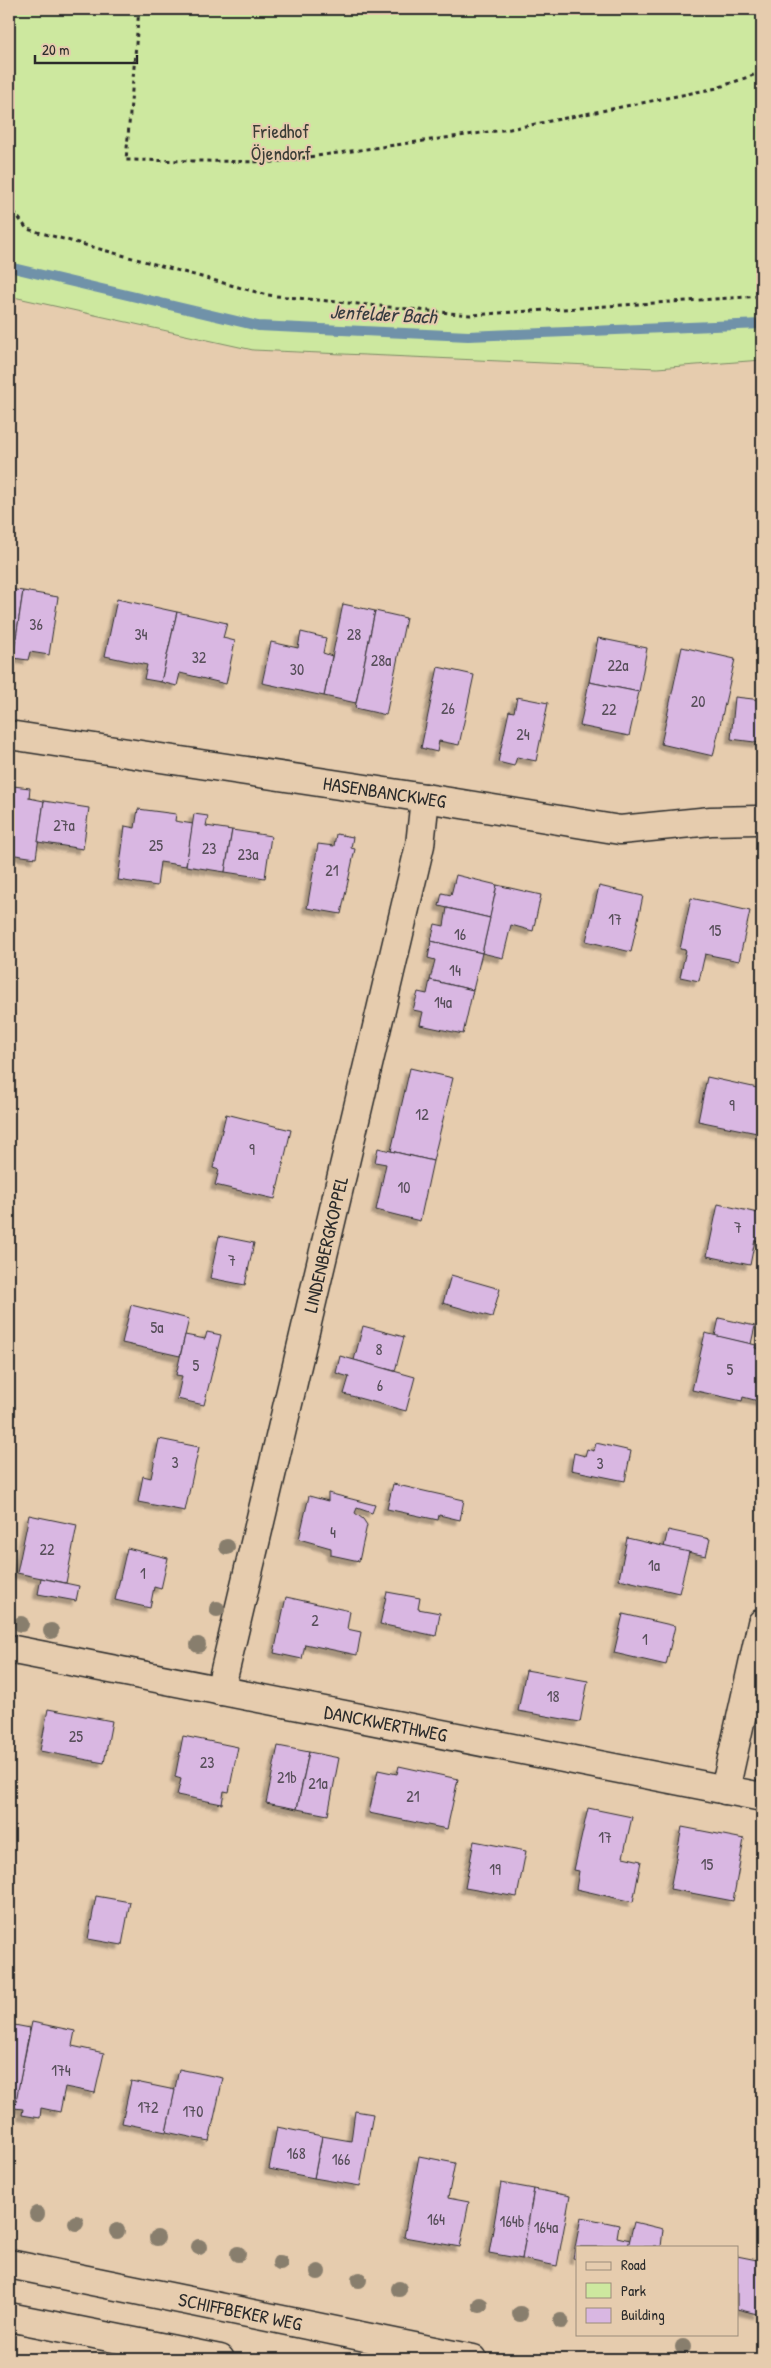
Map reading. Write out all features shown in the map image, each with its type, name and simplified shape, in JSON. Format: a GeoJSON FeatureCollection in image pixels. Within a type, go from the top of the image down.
{"type":"FeatureCollection","features":[{"type":"Feature","properties":{"kind":"street","name":"HASENBANCKWEG"},"geometry":{"type":"LineString","coordinates":[[9,735],[425,798],[620,830],[711,821],[762,820]]}},
{"type":"Feature","properties":{"kind":"street","name":"LINDENBERGKOPPEL"},"geometry":{"type":"LineString","coordinates":[[220,1692],[420,845],[425,798]]}},
{"type":"Feature","properties":{"kind":"street"},"geometry":{"type":"LineString","coordinates":[[725,1790],[762,1623]]}},
{"type":"Feature","properties":{"kind":"street","name":"DANCKWERTHWEG"},"geometry":{"type":"LineString","coordinates":[[9,1649],[762,1797]]}},
{"type":"Feature","properties":{"kind":"street","name":"SCHIFFBEKER WEG"},"geometry":{"type":"LineString","coordinates":[[9,2264],[473,2359]]}},
{"type":"Feature","properties":{"kind":"street"},"geometry":{"type":"LineString","coordinates":[[9,2317],[220,2359]]}},
{"type":"Feature","properties":{"kind":"path"},"geometry":{"type":"LineString","coordinates":[[138,9],[126,160],[274,162],[510,129],[717,88],[762,72]]}},
{"type":"Feature","properties":{"kind":"path"},"geometry":{"type":"LineString","coordinates":[[9,205],[27,229],[267,295],[470,315],[762,296]]}},
{"type":"Feature","properties":{"kind":"green space","name":"Friedhof Öjendorf"},"geometry":{"type":"Polygon","coordinates":[[[9,9],[762,9],[762,360],[657,368],[253,350],[9,296],[9,9]]]}},
{"type":"Feature","properties":{"kind":"building"},"geometry":{"type":"Polygon","coordinates":[[[9,589],[23,591],[13,658],[9,657],[9,589]]]}},
{"type":"Feature","properties":{"kind":"building"},"geometry":{"type":"Polygon","coordinates":[[[23,591],[58,597],[49,655],[30,652],[28,660],[13,658],[23,591]]]}},
{"type":"Feature","properties":{"kind":"building"},"geometry":{"type":"Polygon","coordinates":[[[117,599],[177,612],[161,682],[144,679],[147,665],[105,656],[117,599]]]}},
{"type":"Feature","properties":{"kind":"building"},"geometry":{"type":"Polygon","coordinates":[[[343,604],[375,611],[356,703],[324,696],[343,604]]]}},
{"type":"Feature","properties":{"kind":"building"},"geometry":{"type":"Polygon","coordinates":[[[375,611],[406,618],[386,715],[355,708],[375,611]]]}},
{"type":"Feature","properties":{"kind":"building"},"geometry":{"type":"Polygon","coordinates":[[[177,612],[227,623],[223,638],[235,641],[226,684],[180,673],[177,686],[161,682],[177,612]]]}},
{"type":"Feature","properties":{"kind":"building"},"geometry":{"type":"Polygon","coordinates":[[[301,632],[326,638],[323,653],[332,656],[324,696],[262,683],[271,642],[298,648],[301,632]]]}},
{"type":"Feature","properties":{"kind":"building"},"geometry":{"type":"Polygon","coordinates":[[[598,638],[647,648],[639,692],[589,682],[598,638]]]}},
{"type":"Feature","properties":{"kind":"building"},"geometry":{"type":"Polygon","coordinates":[[[682,647],[735,659],[713,756],[661,744],[682,647]]]}},
{"type":"Feature","properties":{"kind":"building"},"geometry":{"type":"Polygon","coordinates":[[[438,667],[474,675],[459,745],[439,741],[437,752],[421,748],[438,667]]]}},
{"type":"Feature","properties":{"kind":"building"},"geometry":{"type":"Polygon","coordinates":[[[589,682],[639,692],[629,736],[580,726],[589,682]]]}},
{"type":"Feature","properties":{"kind":"building"},"geometry":{"type":"Polygon","coordinates":[[[517,697],[548,703],[536,761],[517,757],[514,766],[498,762],[509,711],[514,712],[517,697]]]}},
{"type":"Feature","properties":{"kind":"building"},"geometry":{"type":"Polygon","coordinates":[[[735,697],[762,700],[762,743],[731,739],[735,697]]]}},
{"type":"Feature","properties":{"kind":"building"},"geometry":{"type":"Polygon","coordinates":[[[13,786],[30,788],[29,798],[44,801],[36,858],[9,854],[9,813],[13,786]]]}},
{"type":"Feature","properties":{"kind":"building"},"geometry":{"type":"Polygon","coordinates":[[[44,801],[89,808],[83,849],[38,842],[44,801]]]}},
{"type":"Feature","properties":{"kind":"building"},"geometry":{"type":"Polygon","coordinates":[[[138,809],[176,814],[175,821],[193,824],[186,866],[160,862],[157,886],[118,880],[125,826],[135,828],[138,809]]]}},
{"type":"Feature","properties":{"kind":"building"},"geometry":{"type":"Polygon","coordinates":[[[194,814],[208,816],[206,826],[232,830],[225,872],[186,866],[194,814]]]}},
{"type":"Feature","properties":{"kind":"building"},"geometry":{"type":"Polygon","coordinates":[[[232,830],[271,836],[265,878],[225,872],[232,830]]]}},
{"type":"Feature","properties":{"kind":"building"},"geometry":{"type":"Polygon","coordinates":[[[336,834],[353,837],[351,848],[355,849],[341,914],[307,908],[318,844],[334,846],[336,834]]]}},
{"type":"Feature","properties":{"kind":"building"},"geometry":{"type":"Polygon","coordinates":[[[456,875],[497,885],[490,918],[439,906],[442,893],[451,895],[456,875]]]}},
{"type":"Feature","properties":{"kind":"building"},"geometry":{"type":"Polygon","coordinates":[[[497,885],[541,895],[533,931],[511,925],[503,958],[482,953],[497,885]]]}},
{"type":"Feature","properties":{"kind":"building"},"geometry":{"type":"Polygon","coordinates":[[[599,886],[643,896],[631,952],[586,941],[599,886]]]}},
{"type":"Feature","properties":{"kind":"building"},"geometry":{"type":"Polygon","coordinates":[[[691,898],[750,911],[739,961],[705,954],[699,981],[680,977],[686,950],[680,949],[691,898]]]}},
{"type":"Feature","properties":{"kind":"building"},"geometry":{"type":"Polygon","coordinates":[[[447,908],[490,918],[482,953],[431,941],[435,924],[444,926],[447,908]]]}},
{"type":"Feature","properties":{"kind":"building"},"geometry":{"type":"Polygon","coordinates":[[[431,941],[482,953],[473,990],[430,980],[435,960],[428,958],[431,941]]]}},
{"type":"Feature","properties":{"kind":"building"},"geometry":{"type":"Polygon","coordinates":[[[430,980],[473,990],[463,1034],[420,1025],[423,1012],[413,1010],[418,992],[427,994],[430,980]]]}},
{"type":"Feature","properties":{"kind":"building"},"geometry":{"type":"Polygon","coordinates":[[[410,1068],[453,1078],[433,1161],[391,1151],[410,1068]]]}},
{"type":"Feature","properties":{"kind":"building"},"geometry":{"type":"Polygon","coordinates":[[[707,1077],[762,1089],[762,1134],[698,1121],[707,1077]]]}},
{"type":"Feature","properties":{"kind":"building"},"geometry":{"type":"Polygon","coordinates":[[[226,1114],[291,1130],[275,1199],[215,1185],[219,1170],[213,1168],[226,1114]]]}},
{"type":"Feature","properties":{"kind":"building"},"geometry":{"type":"Polygon","coordinates":[[[378,1148],[433,1161],[420,1221],[376,1210],[386,1164],[375,1162],[378,1148]]]}},
{"type":"Feature","properties":{"kind":"building"},"geometry":{"type":"Polygon","coordinates":[[[718,1204],[762,1214],[762,1242],[755,1240],[750,1265],[707,1256],[718,1204]]]}},
{"type":"Feature","properties":{"kind":"building"},"geometry":{"type":"Polygon","coordinates":[[[219,1236],[254,1243],[245,1285],[210,1278],[219,1236]]]}},
{"type":"Feature","properties":{"kind":"building"},"geometry":{"type":"Polygon","coordinates":[[[451,1275],[500,1289],[492,1317],[443,1303],[451,1275]]]}},
{"type":"Feature","properties":{"kind":"building"},"geometry":{"type":"Polygon","coordinates":[[[131,1305],[189,1319],[180,1356],[122,1343],[131,1305]]]}},
{"type":"Feature","properties":{"kind":"building"},"geometry":{"type":"Polygon","coordinates":[[[719,1318],[755,1326],[751,1344],[715,1336],[719,1318]]]}},
{"type":"Feature","properties":{"kind":"building"},"geometry":{"type":"Polygon","coordinates":[[[363,1326],[404,1337],[395,1371],[354,1360],[363,1326]]]}},
{"type":"Feature","properties":{"kind":"building"},"geometry":{"type":"Polygon","coordinates":[[[207,1332],[221,1335],[204,1405],[177,1399],[182,1376],[176,1375],[185,1335],[205,1339],[207,1332]]]}},
{"type":"Feature","properties":{"kind":"building"},"geometry":{"type":"Polygon","coordinates":[[[705,1333],[756,1345],[755,1348],[762,1349],[762,1402],[743,1397],[742,1401],[692,1390],[705,1333]]]}},
{"type":"Feature","properties":{"kind":"building"},"geometry":{"type":"Polygon","coordinates":[[[340,1356],[415,1377],[406,1411],[344,1394],[349,1377],[336,1373],[340,1356]]]}},
{"type":"Feature","properties":{"kind":"building"},"geometry":{"type":"Polygon","coordinates":[[[159,1439],[199,1447],[185,1511],[138,1502],[143,1476],[151,1478],[159,1439]]]}},
{"type":"Feature","properties":{"kind":"building"},"geometry":{"type":"Polygon","coordinates":[[[596,1443],[631,1451],[625,1481],[571,1470],[574,1453],[585,1456],[587,1449],[594,1451],[596,1443]]]}},
{"type":"Feature","properties":{"kind":"building"},"geometry":{"type":"Polygon","coordinates":[[[393,1484],[464,1500],[460,1520],[439,1515],[438,1520],[387,1509],[393,1484]]]}},
{"type":"Feature","properties":{"kind":"building"},"geometry":{"type":"Polygon","coordinates":[[[328,1493],[375,1505],[372,1513],[357,1508],[355,1513],[367,1525],[359,1561],[331,1555],[331,1548],[299,1539],[309,1496],[328,1501],[328,1493]]]}},
{"type":"Feature","properties":{"kind":"building"},"geometry":{"type":"Polygon","coordinates":[[[29,1515],[77,1525],[66,1583],[17,1573],[29,1515]]]}},
{"type":"Feature","properties":{"kind":"building"},"geometry":{"type":"Polygon","coordinates":[[[668,1530],[710,1539],[706,1556],[664,1547],[668,1530]]]}},
{"type":"Feature","properties":{"kind":"building"},"geometry":{"type":"Polygon","coordinates":[[[627,1538],[689,1552],[679,1593],[619,1579],[627,1538]]]}},
{"type":"Feature","properties":{"kind":"building"},"geometry":{"type":"Polygon","coordinates":[[[127,1548],[168,1558],[161,1589],[154,1587],[150,1608],[115,1600],[127,1548]]]}},
{"type":"Feature","properties":{"kind":"building"},"geometry":{"type":"Polygon","coordinates":[[[41,1578],[79,1586],[76,1601],[38,1594],[41,1578]]]}},
{"type":"Feature","properties":{"kind":"building"},"geometry":{"type":"Polygon","coordinates":[[[387,1592],[420,1598],[418,1609],[440,1613],[436,1636],[380,1624],[387,1592]]]}},
{"type":"Feature","properties":{"kind":"building"},"geometry":{"type":"Polygon","coordinates":[[[286,1597],[350,1611],[347,1629],[361,1632],[357,1655],[305,1644],[302,1659],[274,1653],[286,1597]]]}},
{"type":"Feature","properties":{"kind":"building"},"geometry":{"type":"Polygon","coordinates":[[[623,1614],[675,1626],[666,1665],[614,1653],[623,1614]]]}},
{"type":"Feature","properties":{"kind":"building"},"geometry":{"type":"Polygon","coordinates":[[[526,1670],[588,1681],[580,1722],[518,1711],[526,1670]]]}},
{"type":"Feature","properties":{"kind":"building"},"geometry":{"type":"Polygon","coordinates":[[[48,1709],[112,1721],[104,1763],[40,1751],[48,1709]]]}},
{"type":"Feature","properties":{"kind":"building"},"geometry":{"type":"Polygon","coordinates":[[[183,1736],[238,1747],[229,1792],[224,1791],[222,1804],[177,1795],[181,1779],[175,1777],[183,1736]]]}},
{"type":"Feature","properties":{"kind":"building"},"geometry":{"type":"Polygon","coordinates":[[[278,1746],[309,1752],[297,1809],[266,1803],[278,1746]]]}},
{"type":"Feature","properties":{"kind":"building"},"geometry":{"type":"Polygon","coordinates":[[[309,1752],[339,1758],[328,1815],[297,1809],[309,1752]]]}},
{"type":"Feature","properties":{"kind":"building"},"geometry":{"type":"Polygon","coordinates":[[[399,1766],[458,1779],[447,1829],[369,1813],[378,1770],[397,1774],[399,1766]]]}},
{"type":"Feature","properties":{"kind":"building"},"geometry":{"type":"Polygon","coordinates":[[[588,1808],[632,1817],[623,1857],[641,1861],[633,1902],[576,1889],[579,1871],[574,1870],[588,1808]]]}},
{"type":"Feature","properties":{"kind":"building"},"geometry":{"type":"Polygon","coordinates":[[[682,1827],[744,1839],[733,1901],[670,1889],[682,1827]]]}},
{"type":"Feature","properties":{"kind":"building"},"geometry":{"type":"Polygon","coordinates":[[[474,1841],[526,1851],[517,1897],[465,1888],[474,1841]]]}},
{"type":"Feature","properties":{"kind":"building"},"geometry":{"type":"Polygon","coordinates":[[[96,1896],[130,1902],[122,1945],[88,1939],[96,1896]]]}},
{"type":"Feature","properties":{"kind":"building"},"geometry":{"type":"Polygon","coordinates":[[[32,2022],[75,2031],[72,2046],[104,2053],[95,2093],[65,2087],[60,2112],[41,2108],[40,2118],[22,2115],[23,2109],[14,2108],[32,2022]]]}},
{"type":"Feature","properties":{"kind":"building"},"geometry":{"type":"Polygon","coordinates":[[[9,2024],[30,2028],[16,2101],[9,2100],[9,2024]]]}},
{"type":"Feature","properties":{"kind":"building"},"geometry":{"type":"Polygon","coordinates":[[[179,2069],[223,2078],[209,2141],[166,2132],[179,2069]]]}},
{"type":"Feature","properties":{"kind":"building"},"geometry":{"type":"Polygon","coordinates":[[[131,2081],[175,2090],[166,2132],[122,2123],[131,2081]]]}},
{"type":"Feature","properties":{"kind":"building"},"geometry":{"type":"Polygon","coordinates":[[[355,2111],[373,2114],[360,2186],[314,2178],[322,2136],[351,2141],[355,2111]]]}},
{"type":"Feature","properties":{"kind":"building"},"geometry":{"type":"Polygon","coordinates":[[[277,2127],[322,2136],[314,2178],[269,2169],[277,2127]]]}},
{"type":"Feature","properties":{"kind":"building"},"geometry":{"type":"Polygon","coordinates":[[[419,2156],[455,2163],[448,2198],[469,2202],[460,2247],[404,2237],[419,2156]]]}},
{"type":"Feature","properties":{"kind":"building"},"geometry":{"type":"Polygon","coordinates":[[[501,2183],[534,2189],[522,2259],[489,2253],[501,2183]]]}},
{"type":"Feature","properties":{"kind":"building"},"geometry":{"type":"Polygon","coordinates":[[[534,2189],[570,2196],[557,2266],[522,2259],[534,2189]]]}},
{"type":"Feature","properties":{"kind":"building"},"geometry":{"type":"Polygon","coordinates":[[[581,2217],[619,2225],[617,2237],[630,2240],[628,2246],[576,2246],[576,2259],[573,2258],[581,2217]]]}},
{"type":"Feature","properties":{"kind":"building"},"geometry":{"type":"Polygon","coordinates":[[[634,2222],[663,2229],[661,2246],[628,2246],[634,2222]]]}},
{"type":"Feature","properties":{"kind":"building"},"geometry":{"type":"Polygon","coordinates":[[[738,2256],[762,2261],[762,2291],[757,2314],[738,2309],[738,2256]]]}},
{"type":"Feature","properties":{"kind":"waterway","name":"Jenfelder Bach"},"geometry":{"type":"LineString","coordinates":[[9,267],[258,326],[468,336],[762,324]]}}]}
